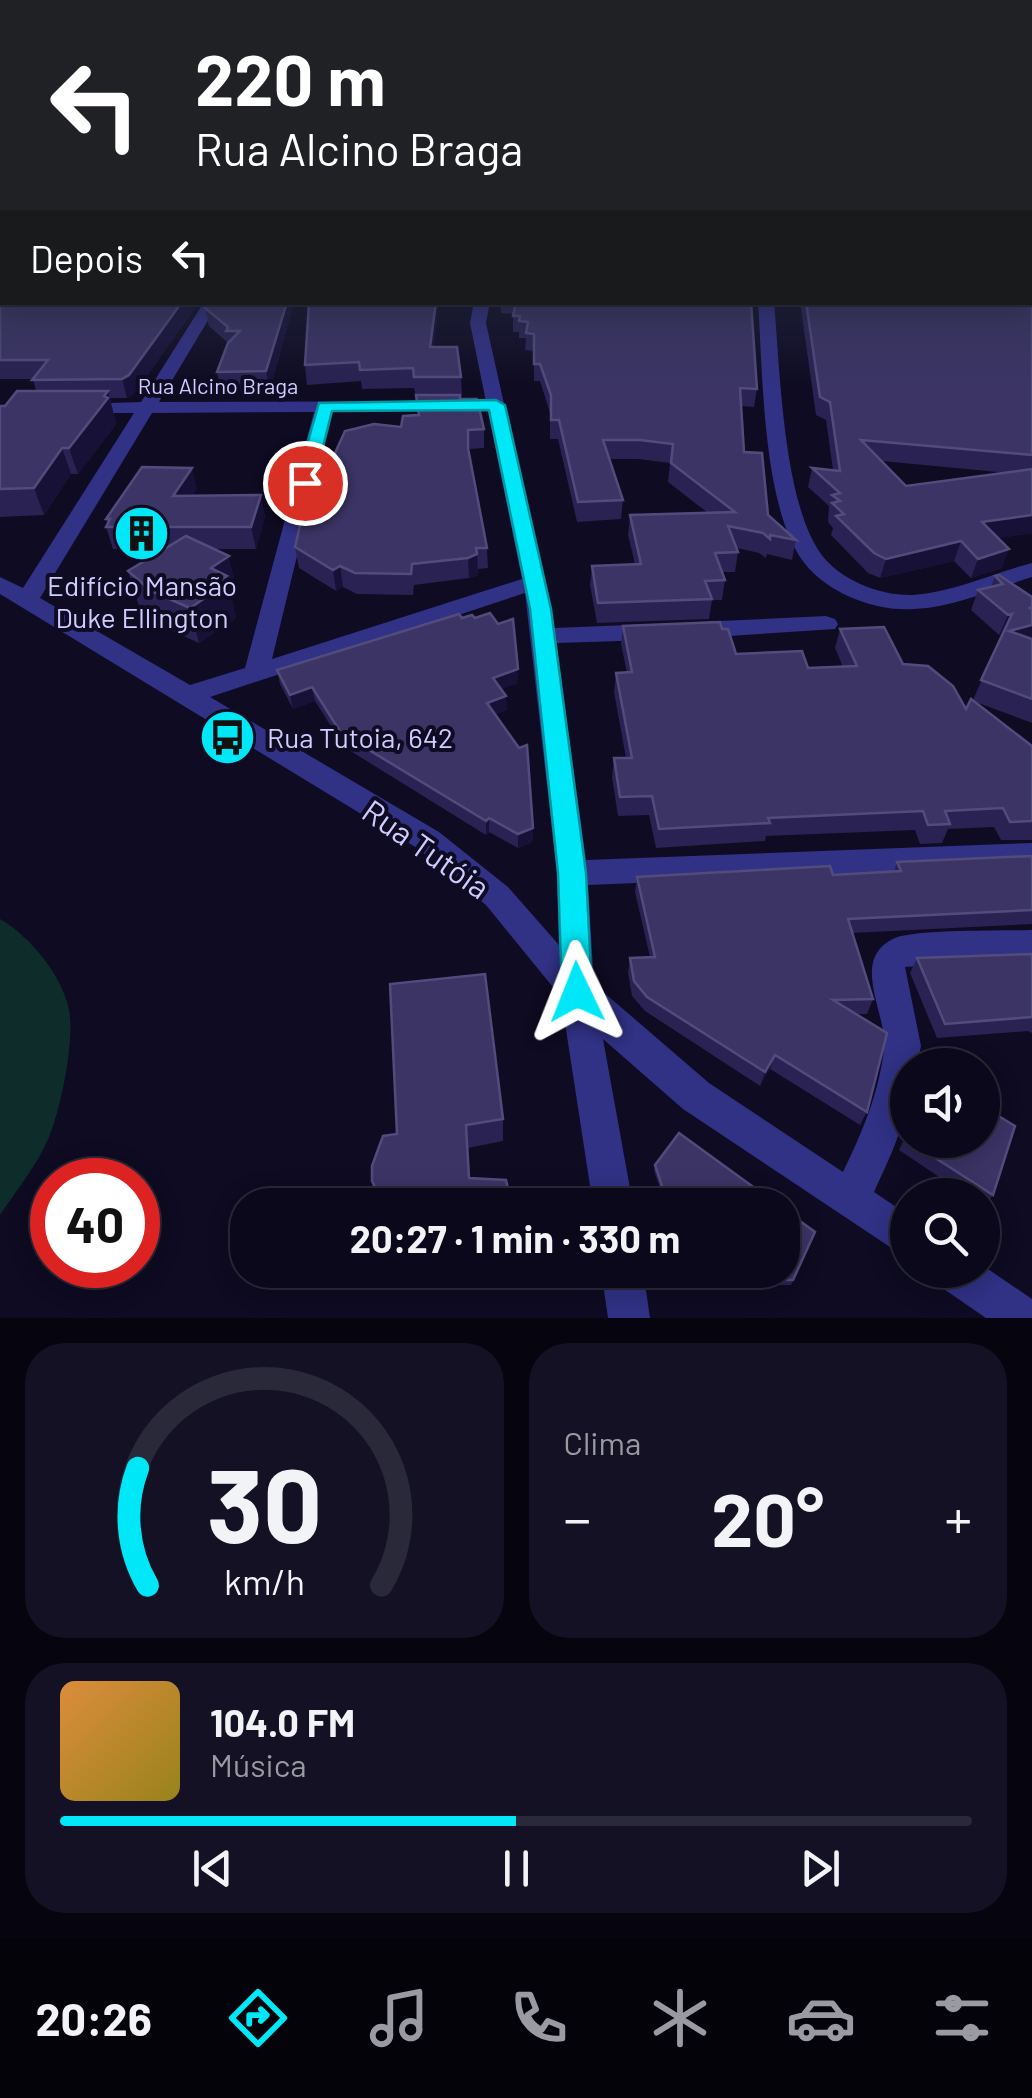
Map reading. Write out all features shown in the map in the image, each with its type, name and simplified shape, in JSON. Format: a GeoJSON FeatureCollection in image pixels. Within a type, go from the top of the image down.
{"type":"FeatureCollection","features":[{"type":"Feature","properties":{"kind":"street"},"geometry":{"type":"LineString","coordinates":[[28,600],[210,305]]}},
{"type":"Feature","properties":{"kind":"street"},"geometry":{"type":"LineString","coordinates":[[481,305],[478,323],[544,636],[572,873],[577,992],[610,1188]]}},
{"type":"Feature","properties":{"kind":"street"},"geometry":{"type":"LineString","coordinates":[[766,305],[779,446],[804,548],[836,580],[886,600],[918,602],[1032,570]]}},
{"type":"Feature","properties":{"kind":"street","name":"Rua Alcino Braga"},"geometry":{"type":"LineString","coordinates":[[59,408],[496,405]]}},
{"type":"Feature","properties":{"kind":"street"},"geometry":{"type":"LineString","coordinates":[[256,673],[324,406]]}},
{"type":"Feature","properties":{"kind":"street"},"geometry":{"type":"LineString","coordinates":[[994,581],[1020,601]]}},
{"type":"Feature","properties":{"kind":"street"},"geometry":{"type":"LineString","coordinates":[[186,696],[535,582]]}},
{"type":"Feature","properties":{"kind":"street","name":"Rua Tutóia"},"geometry":{"type":"LineString","coordinates":[[0,584],[428,840],[497,896],[577,992],[696,1096],[890,1227]]}},
{"type":"Feature","properties":{"kind":"street"},"geometry":{"type":"LineString","coordinates":[[544,636],[826,624]]}},
{"type":"Feature","properties":{"kind":"street"},"geometry":{"type":"LineString","coordinates":[[572,873],[1032,855]]}},
{"type":"Feature","properties":{"kind":"street"},"geometry":{"type":"LineString","coordinates":[[850,1199],[884,1129],[903,1046],[887,972],[892,958],[902,950],[1032,944]]}},
{"type":"Feature","properties":{"kind":"street"},"geometry":{"type":"LineString","coordinates":[[625,1288],[629,1318]]}},
{"type":"Feature","properties":{"kind":"street"},"geometry":{"type":"LineString","coordinates":[[979,1288],[1023,1318]]}},
{"type":"Feature","properties":{"kind":"green space"},"geometry":{"type":"Polygon","coordinates":[[[0,919],[34,947],[62,988],[70,1016],[70,1044],[49,1137],[38,1158],[30,1158],[30,1171],[0,1215],[0,919]]]}},
{"type":"Feature","properties":{"kind":"building"},"geometry":{"type":"Polygon","coordinates":[[[0,305],[180,305],[129,375],[122,379],[32,380],[48,360],[0,360],[0,305]]]}},
{"type":"Feature","properties":{"kind":"building"},"geometry":{"type":"Polygon","coordinates":[[[286,305],[266,371],[217,372],[228,343],[240,331],[226,331],[228,327],[205,308],[286,305]]]}},
{"type":"Feature","properties":{"kind":"building"},"geometry":{"type":"Polygon","coordinates":[[[309,305],[436,305],[430,347],[457,347],[461,377],[414,377],[413,368],[360,370],[359,362],[305,365],[309,305]]]}},
{"type":"Feature","properties":{"kind":"building"},"geometry":{"type":"Polygon","coordinates":[[[515,305],[751,305],[757,389],[740,388],[744,452],[762,453],[768,515],[796,540],[770,535],[770,539],[763,533],[728,526],[738,552],[715,553],[725,580],[705,581],[712,599],[598,603],[592,566],[641,564],[630,515],[735,512],[671,463],[673,444],[640,440],[603,440],[623,500],[578,502],[559,420],[551,420],[551,395],[540,364],[534,364],[534,334],[526,333],[528,322],[513,316],[515,305]]]}},
{"type":"Feature","properties":{"kind":"building"},"geometry":{"type":"Polygon","coordinates":[[[806,305],[1032,305],[1032,455],[861,440],[906,486],[1032,469],[1032,515],[982,522],[1009,549],[978,559],[961,541],[886,559],[874,553],[836,516],[844,514],[832,503],[840,501],[832,495],[840,493],[812,468],[840,471],[830,402],[820,397],[806,305]]]}},
{"type":"Feature","properties":{"kind":"building"},"geometry":{"type":"Polygon","coordinates":[[[17,391],[108,391],[104,396],[108,398],[69,448],[62,448],[34,488],[0,489],[0,406],[5,406],[17,391]]]}},
{"type":"Feature","properties":{"kind":"building"},"geometry":{"type":"Polygon","coordinates":[[[416,395],[477,399],[484,429],[468,430],[468,448],[487,548],[476,548],[477,554],[468,558],[412,564],[411,574],[355,573],[340,566],[333,570],[295,547],[307,496],[335,496],[340,472],[335,453],[345,431],[374,424],[401,427],[403,416],[419,415],[416,395]]]}},
{"type":"Feature","properties":{"kind":"building"},"geometry":{"type":"Polygon","coordinates":[[[142,467],[192,468],[173,496],[261,495],[251,527],[106,527],[110,519],[106,519],[142,467]]]}},
{"type":"Feature","properties":{"kind":"building"},"geometry":{"type":"Polygon","coordinates":[[[186,536],[229,556],[211,568],[227,576],[221,580],[227,583],[190,608],[151,591],[128,571],[186,536]]]}},
{"type":"Feature","properties":{"kind":"building"},"geometry":{"type":"Polygon","coordinates":[[[995,576],[1032,597],[1032,625],[1009,631],[1032,639],[1032,699],[981,680],[1012,614],[1008,615],[978,590],[1003,584],[995,576]]]}},
{"type":"Feature","properties":{"kind":"building"},"geometry":{"type":"Polygon","coordinates":[[[490,613],[498,624],[513,619],[518,669],[493,678],[506,696],[487,703],[519,748],[527,745],[533,828],[518,834],[489,818],[486,821],[341,733],[312,687],[290,695],[277,670],[459,614],[462,618],[475,618],[490,613]]]}},
{"type":"Feature","properties":{"kind":"building"},"geometry":{"type":"Polygon","coordinates":[[[720,622],[722,629],[728,629],[736,654],[802,651],[808,668],[857,666],[840,629],[884,627],[903,664],[928,666],[953,686],[966,709],[971,699],[1032,746],[1032,821],[1010,822],[1003,808],[945,811],[950,824],[928,825],[923,811],[768,818],[770,823],[659,829],[652,796],[620,797],[614,758],[632,758],[616,673],[632,672],[623,626],[720,622]]]}},
{"type":"Feature","properties":{"kind":"building"},"geometry":{"type":"Polygon","coordinates":[[[1032,856],[1032,910],[848,919],[873,999],[833,1000],[887,1033],[867,1112],[775,1055],[765,1072],[647,997],[634,981],[630,958],[655,957],[637,877],[830,866],[833,875],[901,871],[897,862],[1032,856]]]}},
{"type":"Feature","properties":{"kind":"building"},"geometry":{"type":"Polygon","coordinates":[[[1032,954],[1032,1017],[945,1024],[917,958],[1032,954]]]}},
{"type":"Feature","properties":{"kind":"building"},"geometry":{"type":"Polygon","coordinates":[[[485,974],[503,1119],[466,1125],[469,1178],[506,1180],[508,1188],[375,1188],[372,1166],[383,1136],[397,1134],[390,984],[485,974]]]}},
{"type":"Feature","properties":{"kind":"building"},"geometry":{"type":"Polygon","coordinates":[[[1000,1117],[1015,1126],[998,1178],[967,1178],[936,1158],[1000,1158],[1000,1117]]]}},
{"type":"Feature","properties":{"kind":"building"},"geometry":{"type":"Polygon","coordinates":[[[679,1133],[755,1188],[663,1188],[655,1165],[679,1133]]]}},
{"type":"Feature","properties":{"kind":"building"},"geometry":{"type":"Polygon","coordinates":[[[800,1221],[815,1232],[800,1265],[800,1221]]]}},
{"type":"Feature","properties":{"kind":"place","name":"Edifício Mansão Duke Ellington"},"geometry":{"type":"Point","coordinates":[142,534]}},
{"type":"Feature","properties":{"kind":"place","name":"Rua Tutoia, 642"},"geometry":{"type":"Point","coordinates":[228,737]}},
{"type":"Feature","properties":{"kind":"route"},"geometry":{"type":"LineString","coordinates":[[305,483],[324,406],[496,405],[540,609],[572,873],[577,992]]}}]}
